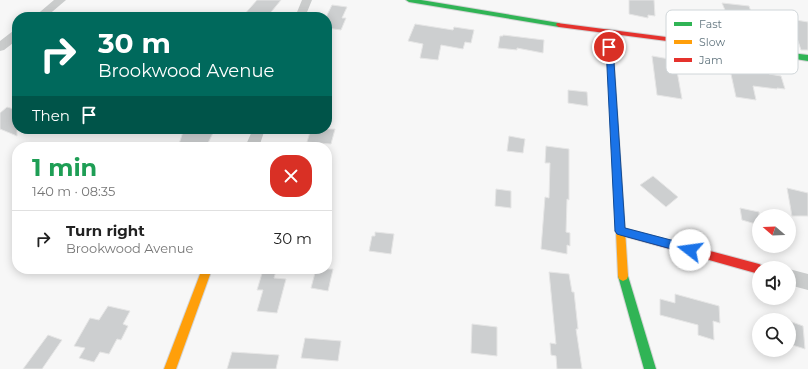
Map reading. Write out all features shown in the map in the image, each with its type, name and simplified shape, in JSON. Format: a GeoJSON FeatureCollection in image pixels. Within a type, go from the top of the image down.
{"type":"FeatureCollection","features":[{"type":"Feature","properties":{"kind":"street"},"geometry":{"type":"LineString","coordinates":[[45,12],[61,0]]}},
{"type":"Feature","properties":{"kind":"street"},"geometry":{"type":"LineString","coordinates":[[302,12],[307,0]]}},
{"type":"Feature","properties":{"kind":"street"},"geometry":{"type":"LineString","coordinates":[[409,0],[449,8],[666,39]]}},
{"type":"Feature","properties":{"kind":"street"},"geometry":{"type":"LineString","coordinates":[[609,32],[622,273],[650,369]]}},
{"type":"Feature","properties":{"kind":"street"},"geometry":{"type":"LineString","coordinates":[[0,47],[12,38]]}},
{"type":"Feature","properties":{"kind":"street"},"geometry":{"type":"LineString","coordinates":[[798,57],[808,58]]}},
{"type":"Feature","properties":{"kind":"street"},"geometry":{"type":"LineString","coordinates":[[620,231],[752,267]]}},
{"type":"Feature","properties":{"kind":"street"},"geometry":{"type":"LineString","coordinates":[[170,369],[205,274]]}},
{"type":"Feature","properties":{"kind":"street"},"geometry":{"type":"LineString","coordinates":[[796,279],[808,282]]}},
{"type":"Feature","properties":{"kind":"building"},"geometry":{"type":"Polygon","coordinates":[[[257,0],[281,0],[271,12],[246,12],[257,0]]]}},
{"type":"Feature","properties":{"kind":"building"},"geometry":{"type":"Polygon","coordinates":[[[629,0],[654,0],[655,16],[648,15],[648,18],[629,14],[629,0]]]}},
{"type":"Feature","properties":{"kind":"building"},"geometry":{"type":"Polygon","coordinates":[[[722,3],[749,6],[750,10],[725,10],[722,3]]]}},
{"type":"Feature","properties":{"kind":"building"},"geometry":{"type":"Polygon","coordinates":[[[332,5],[347,7],[342,18],[346,18],[341,30],[332,29],[332,12],[328,12],[332,5]]]}},
{"type":"Feature","properties":{"kind":"building"},"geometry":{"type":"Polygon","coordinates":[[[798,20],[808,22],[808,50],[801,50],[798,41],[798,20]]]}},
{"type":"Feature","properties":{"kind":"building"},"geometry":{"type":"Polygon","coordinates":[[[415,24],[453,30],[454,27],[474,30],[471,43],[465,42],[463,49],[441,45],[438,60],[420,58],[423,44],[408,41],[415,24]]]}},
{"type":"Feature","properties":{"kind":"building"},"geometry":{"type":"Polygon","coordinates":[[[503,35],[544,40],[543,53],[517,48],[517,50],[498,48],[500,36],[503,35]]]}},
{"type":"Feature","properties":{"kind":"building"},"geometry":{"type":"Polygon","coordinates":[[[652,56],[666,58],[666,74],[678,74],[682,99],[657,95],[652,56]]]}},
{"type":"Feature","properties":{"kind":"building"},"geometry":{"type":"Polygon","coordinates":[[[731,74],[769,74],[781,76],[785,89],[753,86],[756,100],[736,97],[731,74]]]}},
{"type":"Feature","properties":{"kind":"building"},"geometry":{"type":"Polygon","coordinates":[[[568,90],[587,92],[588,106],[568,103],[568,90]]]}},
{"type":"Feature","properties":{"kind":"building"},"geometry":{"type":"Polygon","coordinates":[[[7,107],[12,108],[12,134],[0,129],[0,113],[7,107]]]}},
{"type":"Feature","properties":{"kind":"building"},"geometry":{"type":"Polygon","coordinates":[[[332,129],[335,129],[332,142],[307,142],[309,134],[332,134],[332,129]]]}},
{"type":"Feature","properties":{"kind":"building"},"geometry":{"type":"Polygon","coordinates":[[[182,134],[212,134],[208,142],[180,142],[182,134]]]}},
{"type":"Feature","properties":{"kind":"building"},"geometry":{"type":"Polygon","coordinates":[[[509,136],[525,139],[523,153],[507,151],[509,136]]]}},
{"type":"Feature","properties":{"kind":"building"},"geometry":{"type":"Polygon","coordinates":[[[546,146],[569,149],[569,200],[567,199],[566,232],[570,233],[570,246],[567,245],[567,254],[541,249],[545,197],[549,198],[550,163],[545,163],[546,146]]]}},
{"type":"Feature","properties":{"kind":"building"},"geometry":{"type":"Polygon","coordinates":[[[653,176],[678,197],[666,207],[640,185],[653,176]]]}},
{"type":"Feature","properties":{"kind":"building"},"geometry":{"type":"Polygon","coordinates":[[[787,188],[808,193],[808,216],[796,216],[796,209],[791,209],[787,188]]]}},
{"type":"Feature","properties":{"kind":"building"},"geometry":{"type":"Polygon","coordinates":[[[496,189],[511,191],[511,208],[495,206],[496,189]]]}},
{"type":"Feature","properties":{"kind":"building"},"geometry":{"type":"Polygon","coordinates":[[[740,208],[752,211],[752,223],[742,220],[740,208]]]}},
{"type":"Feature","properties":{"kind":"building"},"geometry":{"type":"Polygon","coordinates":[[[375,232],[394,234],[391,254],[369,251],[372,236],[375,236],[375,232]]]}},
{"type":"Feature","properties":{"kind":"building"},"geometry":{"type":"Polygon","coordinates":[[[549,272],[569,274],[572,292],[574,292],[578,329],[576,329],[582,369],[557,369],[556,356],[551,355],[550,343],[556,344],[549,272]]]}},
{"type":"Feature","properties":{"kind":"building"},"geometry":{"type":"Polygon","coordinates":[[[262,274],[275,274],[274,278],[286,279],[277,313],[257,311],[263,290],[257,290],[262,274]]]}},
{"type":"Feature","properties":{"kind":"building"},"geometry":{"type":"Polygon","coordinates":[[[315,274],[332,274],[328,291],[311,288],[315,274]]]}},
{"type":"Feature","properties":{"kind":"building"},"geometry":{"type":"Polygon","coordinates":[[[675,294],[719,306],[720,323],[713,321],[714,340],[698,335],[698,325],[660,315],[660,299],[675,303],[675,294]]]}},
{"type":"Feature","properties":{"kind":"building"},"geometry":{"type":"Polygon","coordinates":[[[108,306],[130,311],[123,324],[128,326],[121,340],[117,339],[109,354],[100,352],[94,362],[79,358],[85,348],[74,346],[90,318],[99,320],[108,306]]]}},
{"type":"Feature","properties":{"kind":"building"},"geometry":{"type":"Polygon","coordinates":[[[472,324],[497,327],[497,356],[471,353],[472,324]]]}},
{"type":"Feature","properties":{"kind":"building"},"geometry":{"type":"Polygon","coordinates":[[[796,324],[803,326],[805,349],[796,346],[796,324]]]}},
{"type":"Feature","properties":{"kind":"building"},"geometry":{"type":"Polygon","coordinates":[[[48,335],[62,340],[42,369],[23,369],[48,335]]]}},
{"type":"Feature","properties":{"kind":"building"},"geometry":{"type":"Polygon","coordinates":[[[305,338],[341,341],[338,361],[301,358],[305,338]]]}},
{"type":"Feature","properties":{"kind":"building"},"geometry":{"type":"Polygon","coordinates":[[[232,352],[279,355],[276,369],[227,369],[232,352]]]}},
{"type":"Feature","properties":{"kind":"traffic: fast"},"geometry":{"type":"LineString","coordinates":[[409,0],[559,25]]}},
{"type":"Feature","properties":{"kind":"traffic: fast"},"geometry":{"type":"LineString","coordinates":[[798,57],[808,58]]}},
{"type":"Feature","properties":{"kind":"traffic: fast"},"geometry":{"type":"LineString","coordinates":[[623,276],[650,369]]}},
{"type":"Feature","properties":{"kind":"traffic: slow"},"geometry":{"type":"LineString","coordinates":[[609,32],[623,276]]}},
{"type":"Feature","properties":{"kind":"traffic: slow"},"geometry":{"type":"LineString","coordinates":[[170,369],[205,274]]}},
{"type":"Feature","properties":{"kind":"traffic: jam"},"geometry":{"type":"LineString","coordinates":[[559,25],[666,39]]}},
{"type":"Feature","properties":{"kind":"traffic: jam"},"geometry":{"type":"LineString","coordinates":[[620,231],[752,267]]}},
{"type":"Feature","properties":{"kind":"route"},"geometry":{"type":"LineString","coordinates":[[609,47],[620,231],[690,250]]}}]}
